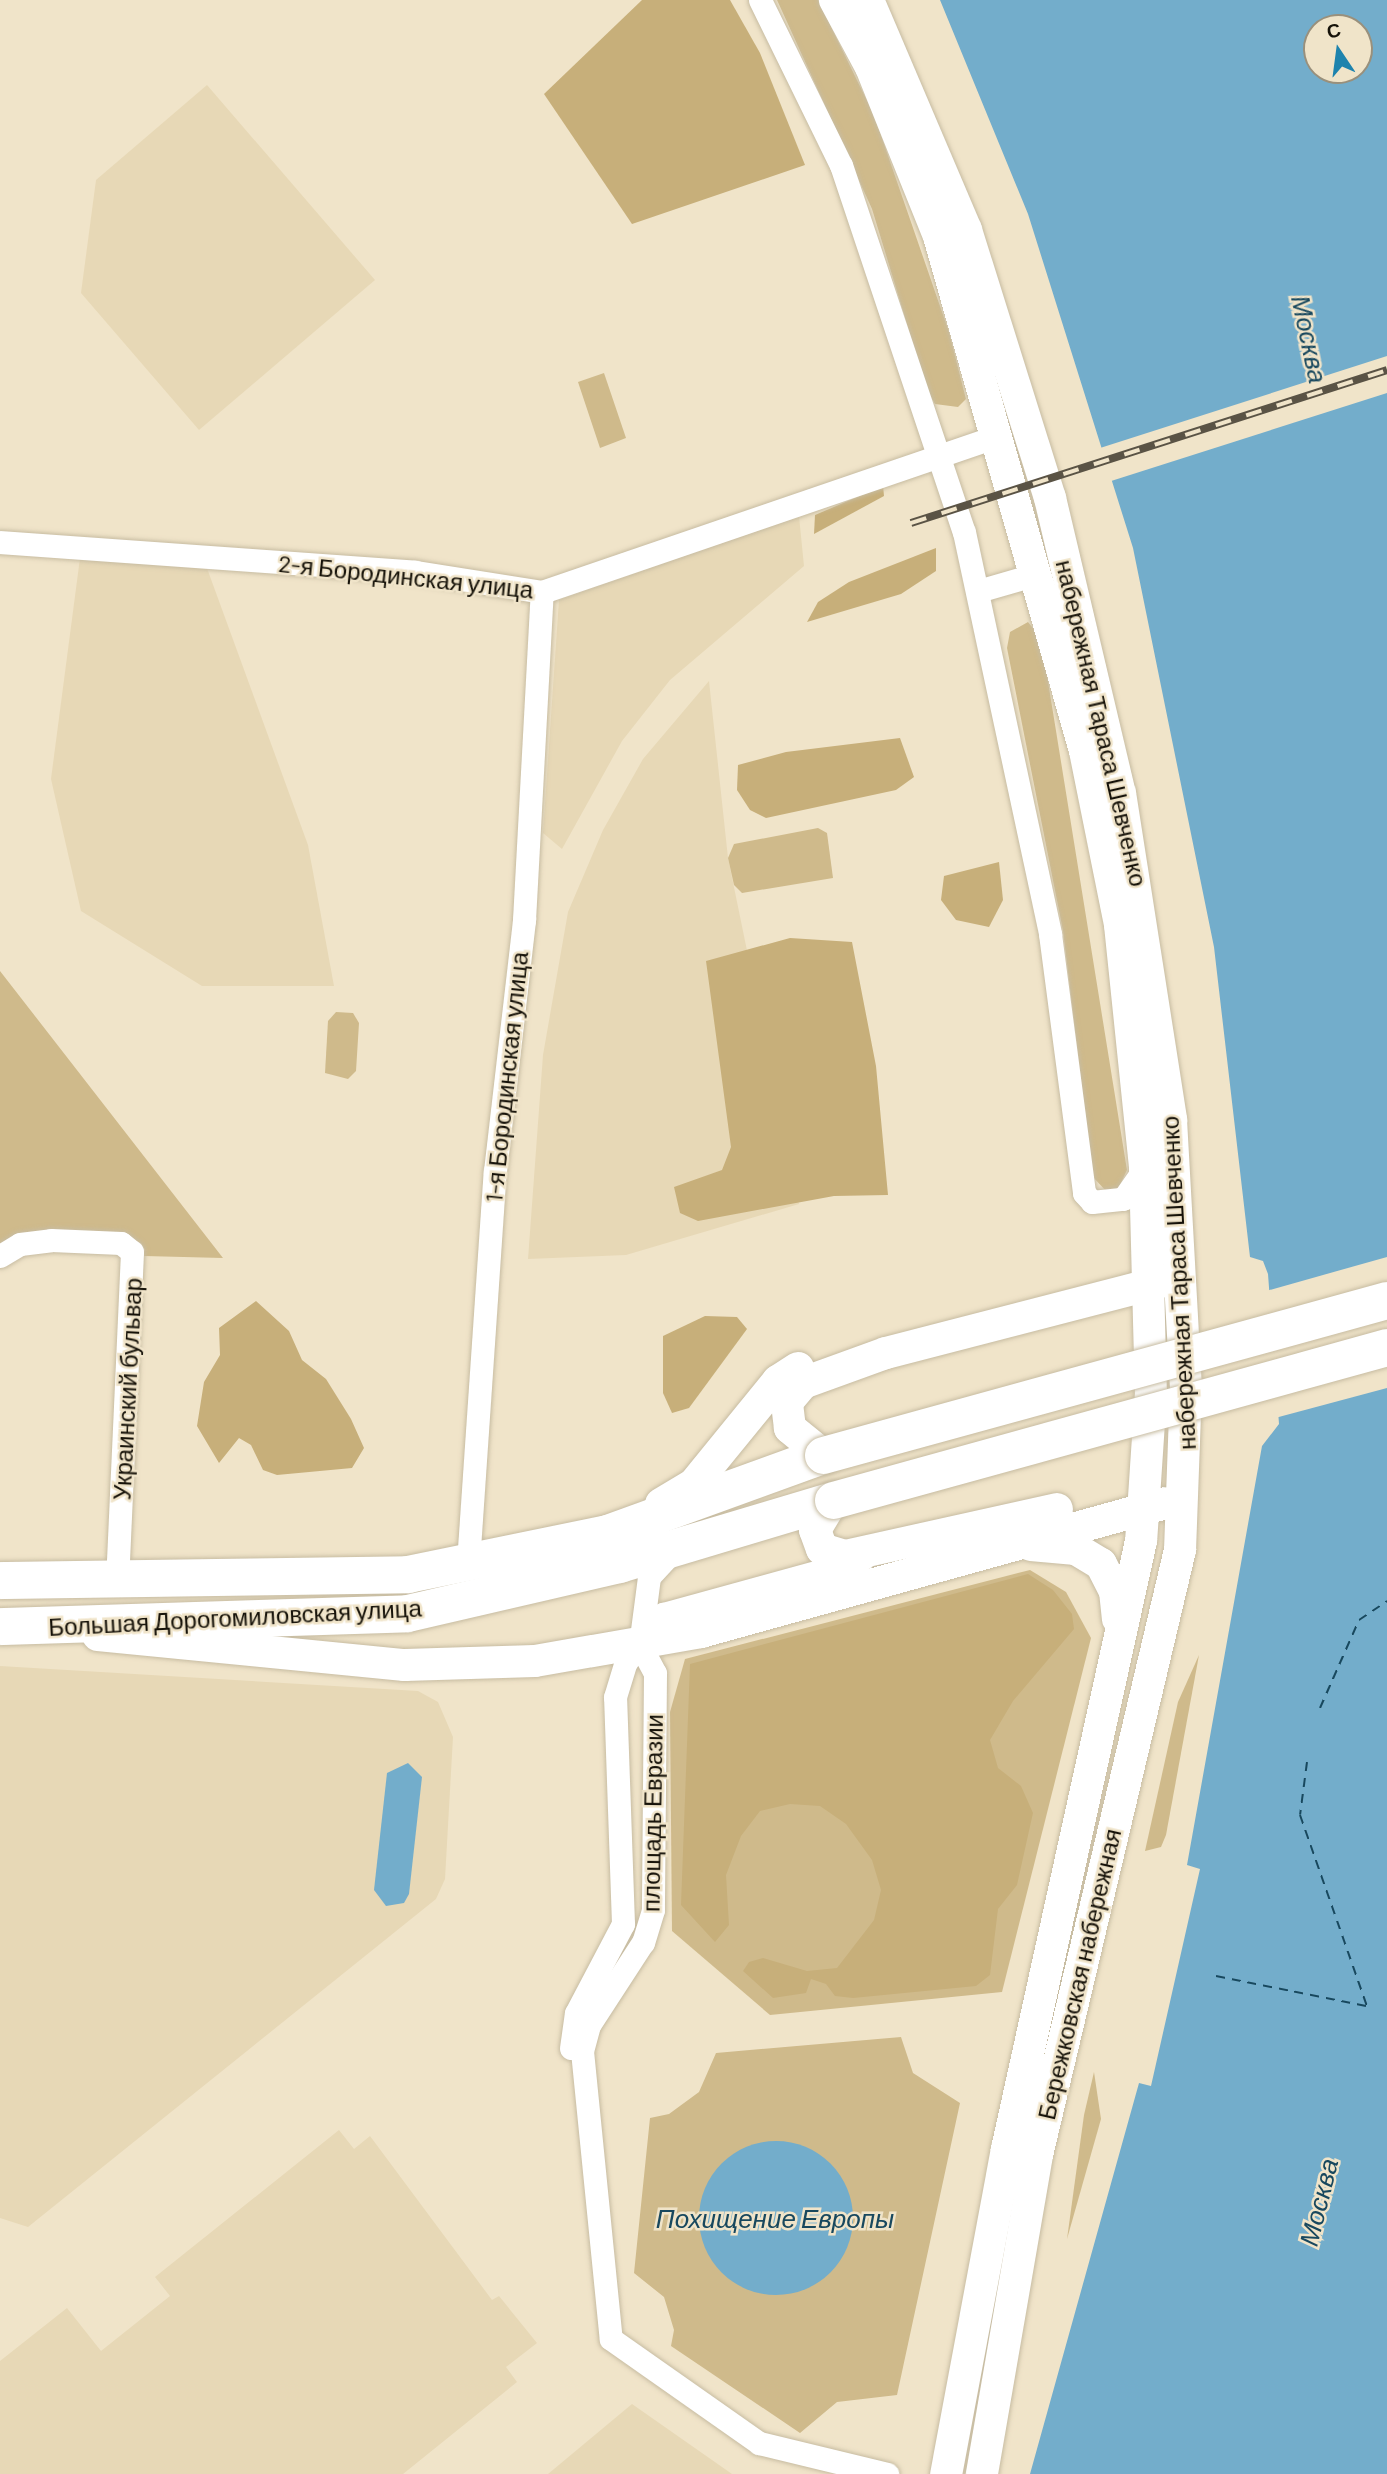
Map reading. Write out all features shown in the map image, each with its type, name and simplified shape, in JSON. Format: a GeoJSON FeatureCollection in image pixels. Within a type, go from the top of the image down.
{"type":"FeatureCollection","features":[{"type":"Feature","properties":{"kind":"main road","name":"набережная Тараса Шевченко"},"geometry":{"type":"LineString","coordinates":[[835,0],[871,67],[939,236],[1037,574],[1084,751],[1120,925],[1145,1168],[1150,1283],[1147,1497]]}},
{"type":"Feature","properties":{"kind":"main road","name":"набережная Тараса Шевченко"},"geometry":{"type":"LineString","coordinates":[[868,0],[966,230],[1072,581],[1143,911],[1171,1120],[1180,1278],[1186,1487]]}},
{"type":"Feature","properties":{"kind":"main road"},"geometry":{"type":"LineString","coordinates":[[607,1533],[694,1483],[790,1371],[886,1353],[1150,1283],[1180,1278]]}},
{"type":"Feature","properties":{"kind":"main road","name":"Большая Дорогомиловская улица"},"geometry":{"type":"LineString","coordinates":[[0,1580],[117,1581],[408,1574],[468,1563],[607,1533],[823,1455],[1387,1300]]}},
{"type":"Feature","properties":{"kind":"main road","name":"Большая Дорогомиловская улица"},"geometry":{"type":"LineString","coordinates":[[15,1626],[407,1613],[687,1544],[833,1500],[1387,1347]]}},
{"type":"Feature","properties":{"kind":"main road"},"geometry":{"type":"LineString","coordinates":[[823,1455],[790,1428],[792,1392],[886,1353]]}},
{"type":"Feature","properties":{"kind":"main road"},"geometry":{"type":"LineString","coordinates":[[833,1500],[817,1517],[822,1549],[845,1556],[886,1552],[1186,1487]]}},
{"type":"Feature","properties":{"kind":"main road","name":"Бережковская набережная"},"geometry":{"type":"LineString","coordinates":[[982,2474],[1037,2155],[1180,1550],[1186,1487]]}},
{"type":"Feature","properties":{"kind":"main road"},"geometry":{"type":"LineString","coordinates":[[15,1626],[405,1665],[536,1661],[640,1646],[995,1549],[1147,1497]]}},
{"type":"Feature","properties":{"kind":"main road","name":"Бережковская набережная"},"geometry":{"type":"LineString","coordinates":[[946,2474],[1007,2149],[1118,1646],[1147,1497]]}},
{"type":"Feature","properties":{"kind":"main road"},"geometry":{"type":"LineString","coordinates":[[995,1549],[1056,1545],[1101,1564],[1115,1591],[1118,1646]]}},
{"type":"Feature","properties":{"kind":"street","name":"набережная Тараса Шевченко"},"geometry":{"type":"LineString","coordinates":[[760,0],[841,165],[938,456],[978,591],[1050,934],[1084,1194],[1092,1202],[1123,1199],[1145,1168]]}},
{"type":"Feature","properties":{"kind":"street","name":"2-я Бородинская улица"},"geometry":{"type":"LineString","coordinates":[[0,542],[415,572],[542,592],[997,436]]}},
{"type":"Feature","properties":{"kind":"street"},"geometry":{"type":"LineString","coordinates":[[978,591],[1037,574]]}},
{"type":"Feature","properties":{"kind":"street","name":"1-я Бородинская улица"},"geometry":{"type":"LineString","coordinates":[[468,1563],[495,1171],[524,920],[542,592]]}},
{"type":"Feature","properties":{"kind":"street","name":"Украинский бульвар"},"geometry":{"type":"LineString","coordinates":[[0,1256],[20,1244],[51,1240],[121,1243],[132,1252],[117,1581]]}},
{"type":"Feature","properties":{"kind":"street"},"geometry":{"type":"LineString","coordinates":[[640,1646],[649,1577],[666,1554],[687,1544]]}},
{"type":"Feature","properties":{"kind":"street"},"geometry":{"type":"LineString","coordinates":[[588,2145],[576,2096],[572,2031],[624,1924],[615,1697],[626,1662],[663,1614],[886,1552]]}},
{"type":"Feature","properties":{"kind":"street","name":"площадь Евразии"},"geometry":{"type":"LineString","coordinates":[[640,1646],[655,1673],[655,1892],[643,1942],[584,2040],[588,2145],[611,2339],[759,2442],[887,2474]]}},
{"type":"Feature","properties":{"kind":"shaded area"},"geometry":{"type":"Polygon","coordinates":[[[642,0],[730,0],[760,53],[805,165],[632,224],[544,94],[642,0]]]}},
{"type":"Feature","properties":{"kind":"shaded area"},"geometry":{"type":"Polygon","coordinates":[[[777,0],[818,0],[874,115],[949,332],[966,399],[958,407],[935,404],[927,390],[872,209],[777,0]]]}},
{"type":"Feature","properties":{"kind":"shaded area"},"geometry":{"type":"Polygon","coordinates":[[[207,85],[375,280],[199,430],[81,293],[96,180],[207,85]]]}},
{"type":"Feature","properties":{"kind":"shaded area"},"geometry":{"type":"Polygon","coordinates":[[[604,373],[626,438],[600,448],[578,382],[604,373]]]}},
{"type":"Feature","properties":{"kind":"shaded area"},"geometry":{"type":"Polygon","coordinates":[[[883,486],[884,496],[814,534],[815,515],[883,486]]]}},
{"type":"Feature","properties":{"kind":"shaded area"},"geometry":{"type":"Polygon","coordinates":[[[799,516],[804,566],[670,680],[622,741],[562,849],[543,833],[559,600],[799,516]]]}},
{"type":"Feature","properties":{"kind":"shaded area"},"geometry":{"type":"Polygon","coordinates":[[[936,548],[936,571],[901,594],[807,622],[818,602],[849,582],[936,548]]]}},
{"type":"Feature","properties":{"kind":"shaded area"},"geometry":{"type":"Polygon","coordinates":[[[80,558],[204,560],[308,845],[334,986],[202,986],[81,911],[51,779],[80,558]]]}},
{"type":"Feature","properties":{"kind":"shaded area"},"geometry":{"type":"Polygon","coordinates":[[[1028,622],[1041,638],[1127,1170],[1118,1189],[1106,1191],[1093,1177],[1063,931],[1007,648],[1010,632],[1028,622]]]}},
{"type":"Feature","properties":{"kind":"shaded area"},"geometry":{"type":"Polygon","coordinates":[[[709,681],[728,858],[799,1204],[626,1255],[528,1259],[543,1055],[568,912],[603,830],[643,759],[709,681]]]}},
{"type":"Feature","properties":{"kind":"shaded area"},"geometry":{"type":"Polygon","coordinates":[[[900,738],[914,777],[896,790],[766,818],[750,810],[737,790],[738,765],[786,752],[900,738]]]}},
{"type":"Feature","properties":{"kind":"shaded area"},"geometry":{"type":"Polygon","coordinates":[[[818,828],[827,833],[833,878],[742,893],[734,885],[728,858],[734,844],[818,828]]]}},
{"type":"Feature","properties":{"kind":"shaded area"},"geometry":{"type":"Polygon","coordinates":[[[999,862],[1003,900],[989,927],[956,920],[941,900],[944,876],[999,862]]]}},
{"type":"Feature","properties":{"kind":"shaded area"},"geometry":{"type":"Polygon","coordinates":[[[790,938],[852,942],[876,1066],[888,1195],[834,1196],[698,1221],[680,1213],[674,1187],[722,1170],[731,1147],[706,961],[790,938]]]}},
{"type":"Feature","properties":{"kind":"shaded area"},"geometry":{"type":"Polygon","coordinates":[[[0,971],[223,1258],[144,1256],[125,1234],[0,1245],[0,971]]]}},
{"type":"Feature","properties":{"kind":"shaded area"},"geometry":{"type":"Polygon","coordinates":[[[336,1012],[353,1013],[359,1023],[356,1071],[348,1079],[325,1073],[328,1021],[336,1012]]]}},
{"type":"Feature","properties":{"kind":"shaded area"},"geometry":{"type":"Polygon","coordinates":[[[256,1301],[289,1331],[302,1360],[326,1379],[351,1419],[364,1448],[352,1468],[277,1475],[263,1470],[251,1445],[239,1438],[219,1463],[197,1426],[204,1382],[220,1355],[219,1328],[256,1301]]]}},
{"type":"Feature","properties":{"kind":"shaded area"},"geometry":{"type":"Polygon","coordinates":[[[705,1316],[737,1317],[747,1329],[689,1408],[672,1413],[663,1393],[663,1336],[705,1316]]]}},
{"type":"Feature","properties":{"kind":"shaded area"},"geometry":{"type":"Polygon","coordinates":[[[1030,1570],[1066,1592],[1091,1638],[1002,1992],[770,2015],[672,1931],[670,1712],[685,1659],[1030,1570]]]}},
{"type":"Feature","properties":{"kind":"shaded area"},"geometry":{"type":"Polygon","coordinates":[[[1028,1574],[1053,1590],[1072,1614],[1074,1629],[1013,1701],[990,1740],[998,1768],[1021,1786],[1033,1813],[1017,1885],[998,1909],[990,1975],[976,1986],[853,1998],[835,1996],[826,1984],[811,1979],[806,1993],[773,1998],[743,1971],[749,1962],[763,1958],[807,1971],[837,1968],[874,1920],[881,1890],[872,1860],[846,1824],[820,1806],[790,1804],[760,1811],[741,1836],[726,1875],[729,1925],[715,1942],[681,1905],[690,1664],[1028,1574]]]}},
{"type":"Feature","properties":{"kind":"shaded area"},"geometry":{"type":"Polygon","coordinates":[[[1199,1655],[1166,1835],[1161,1847],[1145,1851],[1178,1702],[1199,1655]]]}},
{"type":"Feature","properties":{"kind":"shaded area"},"geometry":{"type":"Polygon","coordinates":[[[0,1666],[418,1691],[438,1702],[453,1737],[445,1879],[436,1899],[28,2227],[0,2218],[0,1666]]]}},
{"type":"Feature","properties":{"kind":"shaded area"},"geometry":{"type":"Polygon","coordinates":[[[901,2037],[913,2073],[960,2103],[897,2395],[837,2402],[800,2433],[671,2346],[674,2330],[664,2297],[634,2273],[650,2118],[669,2114],[699,2092],[716,2053],[901,2037]]]}},
{"type":"Feature","properties":{"kind":"shaded area"},"geometry":{"type":"Polygon","coordinates":[[[1094,2072],[1101,2119],[1067,2239],[1084,2115],[1094,2072]]]}},
{"type":"Feature","properties":{"kind":"shaded area"},"geometry":{"type":"Polygon","coordinates":[[[339,2130],[354,2149],[370,2136],[492,2300],[499,2296],[537,2343],[506,2367],[517,2382],[403,2474],[0,2474],[0,2361],[67,2308],[101,2351],[170,2296],[155,2277],[339,2130]]]}},
{"type":"Feature","properties":{"kind":"shaded area"},"geometry":{"type":"Polygon","coordinates":[[[632,2404],[732,2474],[548,2474],[632,2404]]]}},
{"type":"Feature","properties":{"kind":"water","name":"Москва"},"geometry":{"type":"Polygon","coordinates":[[[940,0],[1387,0],[1387,2474],[1030,2474],[1139,2083],[1151,2086],[1200,1869],[1187,1865],[1262,1446],[1279,1424],[1268,1274],[1263,1261],[1250,1257],[1214,947],[1133,548],[1028,214],[940,0]]]}},
{"type":"Feature","properties":{"kind":"water"},"geometry":{"type":"Polygon","coordinates":[[[408,1763],[422,1777],[409,1894],[404,1903],[386,1906],[374,1890],[387,1773],[408,1763]]]}},
{"type":"Feature","properties":{"kind":"water","name":"Похищение Европы"},"geometry":{"type":"Polygon","coordinates":[[[776,2141],[806,2147],[831,2163],[847,2188],[853,2218],[847,2248],[831,2273],[806,2289],[776,2295],[746,2289],[721,2273],[705,2248],[699,2218],[705,2188],[721,2163],[746,2147],[776,2141]]]}},
{"type":"Feature","properties":{"kind":"pier"},"geometry":{"type":"Polygon","coordinates":[[[1387,356],[1387,393],[1108,482],[1097,449],[1387,356]]]}},
{"type":"Feature","properties":{"kind":"pier"},"geometry":{"type":"Polygon","coordinates":[[[1387,1257],[1387,1388],[1275,1418],[1266,1291],[1387,1257]]]}},
{"type":"Feature","properties":{"kind":"ferry route"},"geometry":{"type":"LineString","coordinates":[[1320,1708],[1359,1620],[1387,1601]]}},
{"type":"Feature","properties":{"kind":"ferry route"},"geometry":{"type":"LineString","coordinates":[[1307,1762],[1300,1815],[1367,2006]]}},
{"type":"Feature","properties":{"kind":"ferry route"},"geometry":{"type":"LineString","coordinates":[[1216,1976],[1366,2006]]}},
{"type":"Feature","properties":{"kind":"railway"},"geometry":{"type":"LineString","coordinates":[[911,523],[1387,370]]}}]}
